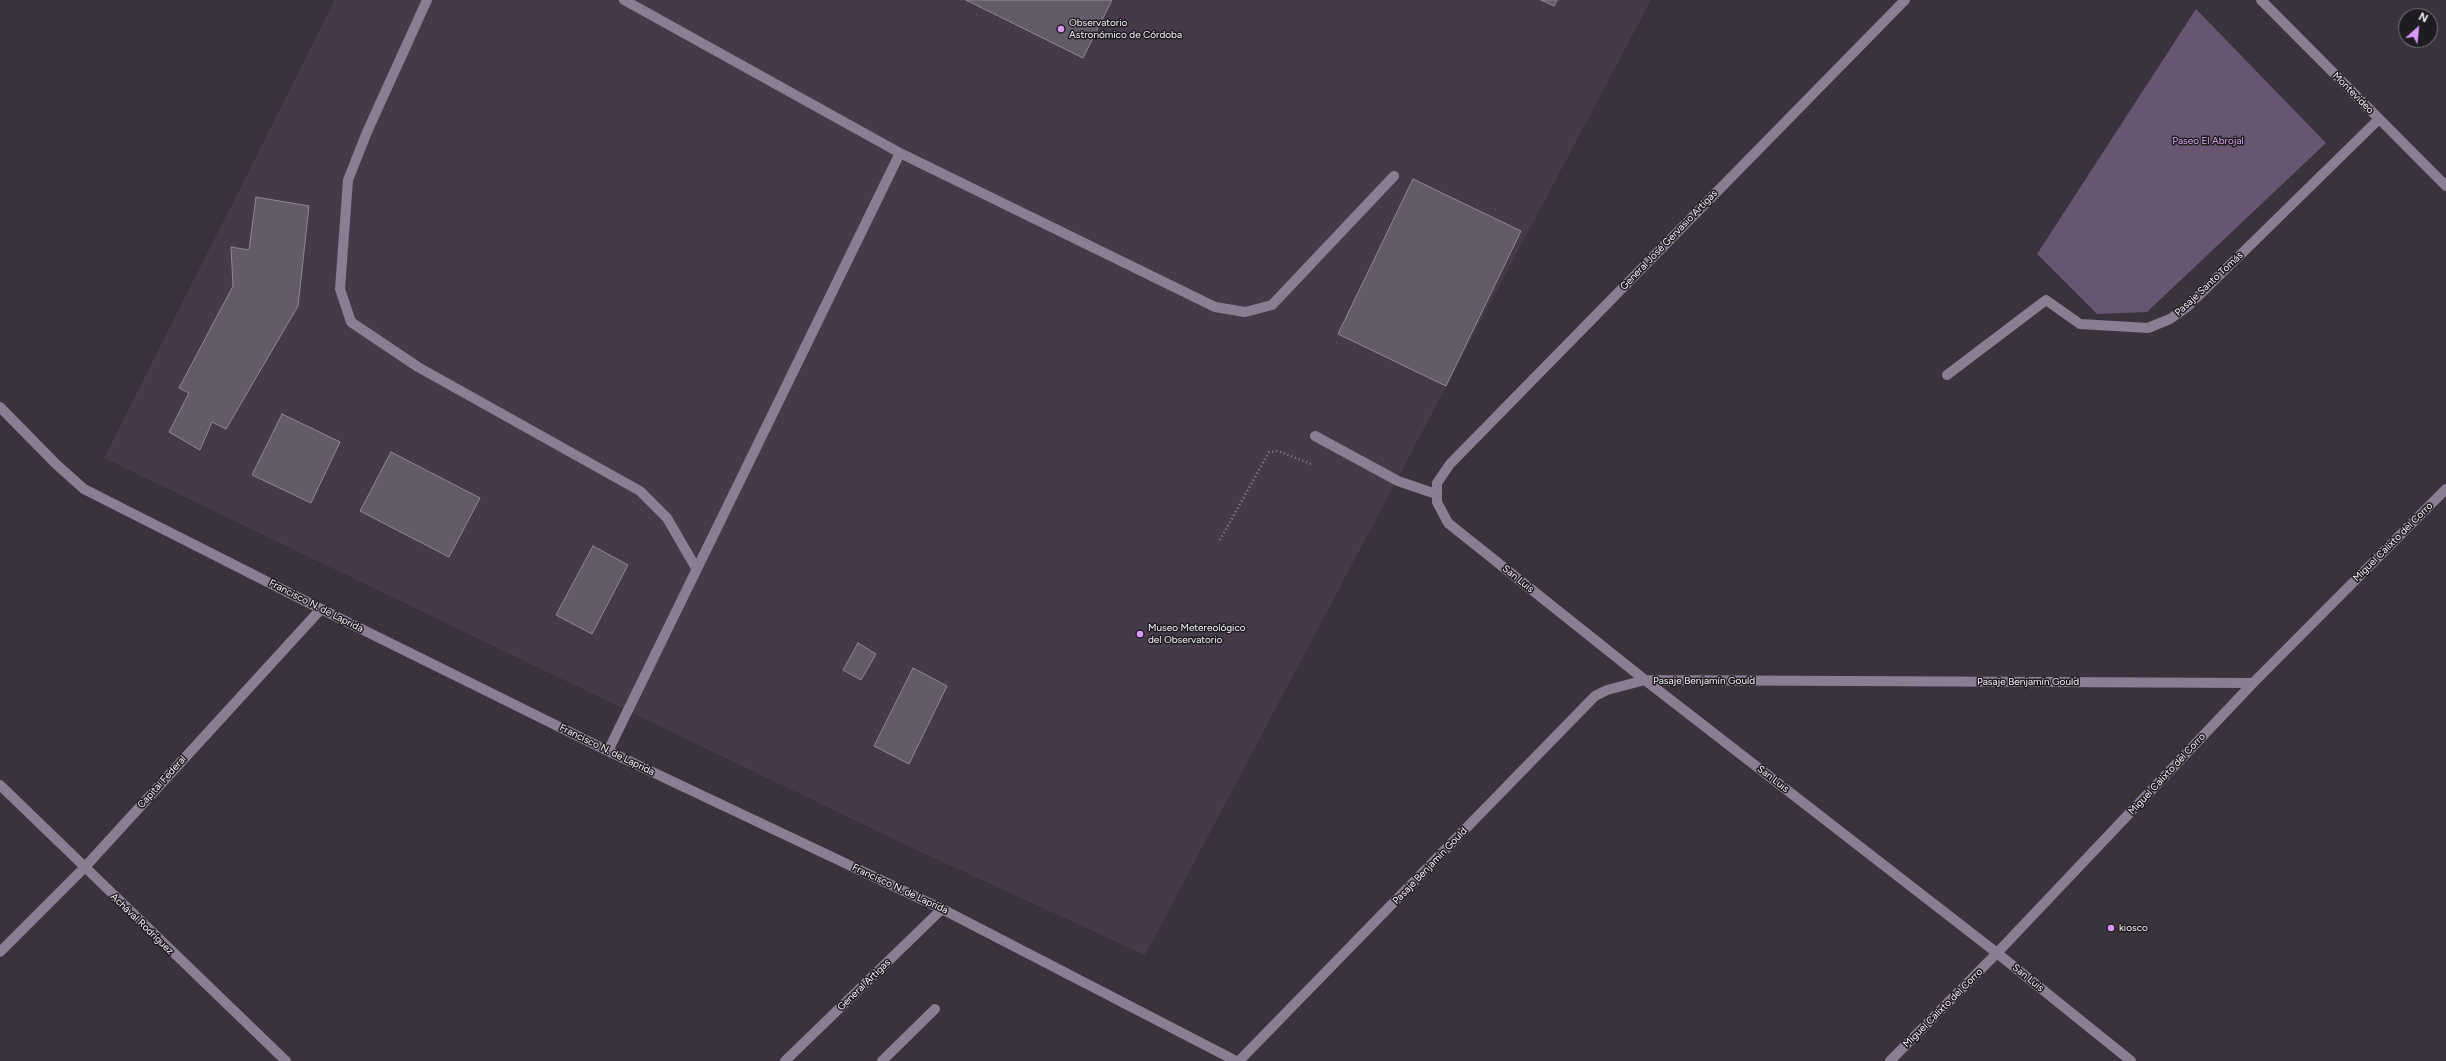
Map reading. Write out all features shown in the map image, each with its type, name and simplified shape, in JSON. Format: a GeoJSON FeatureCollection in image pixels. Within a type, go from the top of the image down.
{"type":"FeatureCollection","features":[{"type":"Feature","properties":{"kind":"street"},"geometry":{"type":"LineString","coordinates":[[427,0],[367,132],[348,180],[340,289],[351,322],[418,367],[596,465],[640,491],[667,518],[696,568]]}},
{"type":"Feature","properties":{"kind":"street"},"geometry":{"type":"LineString","coordinates":[[624,0],[900,153],[1216,306],[1245,312],[1272,305],[1394,176]]}},
{"type":"Feature","properties":{"kind":"street","name":"General José Gervasio Artigas"},"geometry":{"type":"LineString","coordinates":[[1436,484],[1450,464],[1905,0]]}},
{"type":"Feature","properties":{"kind":"street","name":"Montevideo"},"geometry":{"type":"LineString","coordinates":[[2261,0],[2446,186]]}},
{"type":"Feature","properties":{"kind":"street","name":"Pasaje Santo Tomás"},"geometry":{"type":"LineString","coordinates":[[1947,375],[2046,300],[2080,324],[2148,328],[2170,319],[2187,307],[2379,119]]}},
{"type":"Feature","properties":{"kind":"street"},"geometry":{"type":"LineString","coordinates":[[608,751],[696,568],[900,153]]}},
{"type":"Feature","properties":{"kind":"street","name":"Francisco N. de Laprida"},"geometry":{"type":"LineString","coordinates":[[0,407],[57,465],[84,489],[320,609],[608,751],[942,909],[1236,1061]]}},
{"type":"Feature","properties":{"kind":"street"},"geometry":{"type":"LineString","coordinates":[[1315,436],[1398,481],[1436,494]]}},
{"type":"Feature","properties":{"kind":"street","name":"San Luis"},"geometry":{"type":"LineString","coordinates":[[1436,484],[1436,502],[1448,522],[1645,680],[1997,953],[2131,1061]]}},
{"type":"Feature","properties":{"kind":"street","name":"Miguel Calixto del Corro"},"geometry":{"type":"LineString","coordinates":[[1890,1061],[1997,953],[2253,683],[2446,489]]}},
{"type":"Feature","properties":{"kind":"street","name":"Capital Federal"},"geometry":{"type":"LineString","coordinates":[[0,952],[84,868],[320,609]]}},
{"type":"Feature","properties":{"kind":"street","name":"Pasaje Benjamín Gould"},"geometry":{"type":"LineString","coordinates":[[1239,1061],[1595,696],[1608,690],[1645,680],[2253,683]]}},
{"type":"Feature","properties":{"kind":"street","name":"Achával Rodríguez"},"geometry":{"type":"LineString","coordinates":[[0,785],[84,868],[286,1061]]}},
{"type":"Feature","properties":{"kind":"street","name":"General Artigas"},"geometry":{"type":"LineString","coordinates":[[785,1061],[942,909]]}},
{"type":"Feature","properties":{"kind":"street"},"geometry":{"type":"LineString","coordinates":[[882,1061],[935,1009]]}},
{"type":"Feature","properties":{"kind":"path"},"geometry":{"type":"LineString","coordinates":[[1220,540],[1269,452],[1278,451],[1314,465]]}},
{"type":"Feature","properties":{"kind":"shaded area"},"geometry":{"type":"Polygon","coordinates":[[[335,0],[1651,0],[1145,955],[908,846],[104,458],[335,0]]]}},
{"type":"Feature","properties":{"kind":"green space","name":"Paseo El Abrojal"},"geometry":{"type":"Polygon","coordinates":[[[2196,9],[2326,143],[2147,312],[2097,314],[2037,254],[2196,9]]]}},
{"type":"Feature","properties":{"kind":"building","name":"Observatorio Astronómico de Córdoba"},"geometry":{"type":"Polygon","coordinates":[[[966,0],[1112,0],[1083,58],[966,0]]]}},
{"type":"Feature","properties":{"kind":"building"},"geometry":{"type":"Polygon","coordinates":[[[1541,0],[1557,0],[1554,6],[1541,0]]]}},
{"type":"Feature","properties":{"kind":"building"},"geometry":{"type":"Polygon","coordinates":[[[1413,179],[1521,231],[1446,386],[1338,334],[1413,179]]]}},
{"type":"Feature","properties":{"kind":"building"},"geometry":{"type":"Polygon","coordinates":[[[256,197],[309,206],[298,306],[226,429],[212,422],[200,450],[169,432],[189,393],[179,388],[233,286],[231,247],[249,250],[256,197]]]}},
{"type":"Feature","properties":{"kind":"building"},"geometry":{"type":"Polygon","coordinates":[[[282,414],[340,442],[311,503],[252,475],[282,414]]]}},
{"type":"Feature","properties":{"kind":"building"},"geometry":{"type":"Polygon","coordinates":[[[391,452],[480,498],[449,557],[360,511],[391,452]]]}},
{"type":"Feature","properties":{"kind":"building"},"geometry":{"type":"Polygon","coordinates":[[[593,546],[628,565],[592,634],[556,615],[593,546]]]}},
{"type":"Feature","properties":{"kind":"building"},"geometry":{"type":"Polygon","coordinates":[[[858,643],[876,654],[861,680],[843,670],[858,643]]]}},
{"type":"Feature","properties":{"kind":"building"},"geometry":{"type":"Polygon","coordinates":[[[913,668],[947,686],[909,764],[874,746],[913,668]]]}},
{"type":"Feature","properties":{"kind":"place","name":"Observatorio Astronómico de Córdoba"},"geometry":{"type":"Point","coordinates":[1061,29]}},
{"type":"Feature","properties":{"kind":"place","name":"Museo Metereológico del Observatorio"},"geometry":{"type":"Point","coordinates":[1140,634]}},
{"type":"Feature","properties":{"kind":"place","name":"kiosco"},"geometry":{"type":"Point","coordinates":[2111,928]}}]}
